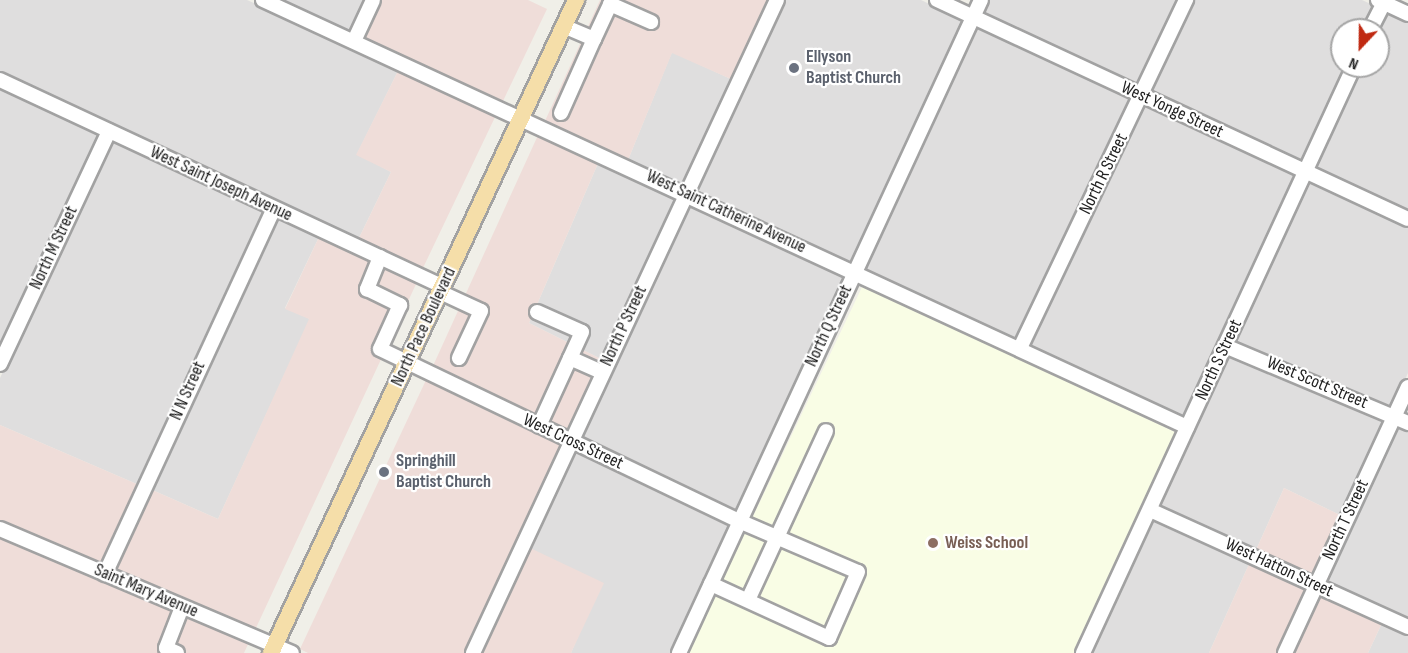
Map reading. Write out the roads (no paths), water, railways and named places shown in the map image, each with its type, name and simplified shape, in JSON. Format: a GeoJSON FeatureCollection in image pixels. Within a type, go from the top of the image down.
{"type":"FeatureCollection","features":[{"type":"Feature","properties":{"kind":"main road","name":"North Pace Boulevard"},"geometry":{"type":"LineString","coordinates":[[273,649],[576,0]]}},
{"type":"Feature","properties":{"kind":"street","name":"West Saint Catherine Avenue"},"geometry":{"type":"LineString","coordinates":[[263,0],[521,117],[1187,427]]}},
{"type":"Feature","properties":{"kind":"street"},"geometry":{"type":"LineString","coordinates":[[354,41],[373,0]]}},
{"type":"Feature","properties":{"kind":"street","name":"North P Street"},"geometry":{"type":"LineString","coordinates":[[473,653],[777,0]]}},
{"type":"Feature","properties":{"kind":"street","name":"West Yonge Street"},"geometry":{"type":"LineString","coordinates":[[937,0],[1408,219]]}},
{"type":"Feature","properties":{"kind":"street","name":"North Q Street"},"geometry":{"type":"LineString","coordinates":[[679,653],[981,0]]}},
{"type":"Feature","properties":{"kind":"street","name":"North R Street"},"geometry":{"type":"LineString","coordinates":[[1020,348],[1186,0]]}},
{"type":"Feature","properties":{"kind":"street"},"geometry":{"type":"LineString","coordinates":[[1375,18],[1382,1],[1408,14]]}},
{"type":"Feature","properties":{"kind":"street"},"geometry":{"type":"LineString","coordinates":[[561,113],[610,4],[651,22]]}},
{"type":"Feature","properties":{"kind":"street"},"geometry":{"type":"LineString","coordinates":[[564,26],[594,39]]}},
{"type":"Feature","properties":{"kind":"street","name":"North S Street"},"geometry":{"type":"LineString","coordinates":[[1083,653],[1349,78]]}},
{"type":"Feature","properties":{"kind":"street","name":"West Saint Joseph Avenue"},"geometry":{"type":"LineString","coordinates":[[0,80],[380,257],[481,311],[459,358]]}},
{"type":"Feature","properties":{"kind":"street","name":"North M Street"},"geometry":{"type":"LineString","coordinates":[[0,364],[109,131]]}},
{"type":"Feature","properties":{"kind":"street","name":"N N Street"},"geometry":{"type":"LineString","coordinates":[[105,574],[274,209]]}},
{"type":"Feature","properties":{"kind":"street","name":"West Cross Street"},"geometry":{"type":"LineString","coordinates":[[380,257],[367,289],[400,304],[380,349],[739,521],[858,572],[829,638],[748,600]]}},
{"type":"Feature","properties":{"kind":"street"},"geometry":{"type":"LineString","coordinates":[[537,312],[582,332],[539,426]]}},
{"type":"Feature","properties":{"kind":"street","name":"West Scott Street"},"geometry":{"type":"LineString","coordinates":[[1225,346],[1408,423]]}},
{"type":"Feature","properties":{"kind":"street"},"geometry":{"type":"LineString","coordinates":[[570,358],[603,373]]}},
{"type":"Feature","properties":{"kind":"street","name":"North T Street"},"geometry":{"type":"LineString","coordinates":[[1285,653],[1408,387]]}},
{"type":"Feature","properties":{"kind":"street"},"geometry":{"type":"LineString","coordinates":[[711,584],[748,600],[826,431]]}},
{"type":"Feature","properties":{"kind":"street","name":"West Hatton Street"},"geometry":{"type":"LineString","coordinates":[[1150,510],[1408,627]]}},
{"type":"Feature","properties":{"kind":"street","name":"Saint Mary Avenue"},"geometry":{"type":"LineString","coordinates":[[0,529],[182,607],[273,649],[292,653]]}},
{"type":"Feature","properties":{"kind":"street"},"geometry":{"type":"LineString","coordinates":[[177,653],[166,648],[182,607]]}},
{"type":"Feature","properties":{"kind":"place","name":"Ellyson Baptist Church"},"geometry":{"type":"Point","coordinates":[794,68]}},
{"type":"Feature","properties":{"kind":"place","name":"Springhill Baptist Church"},"geometry":{"type":"Point","coordinates":[384,472]}},
{"type":"Feature","properties":{"kind":"place","name":"Weiss School"},"geometry":{"type":"Point","coordinates":[933,543]}}]}
